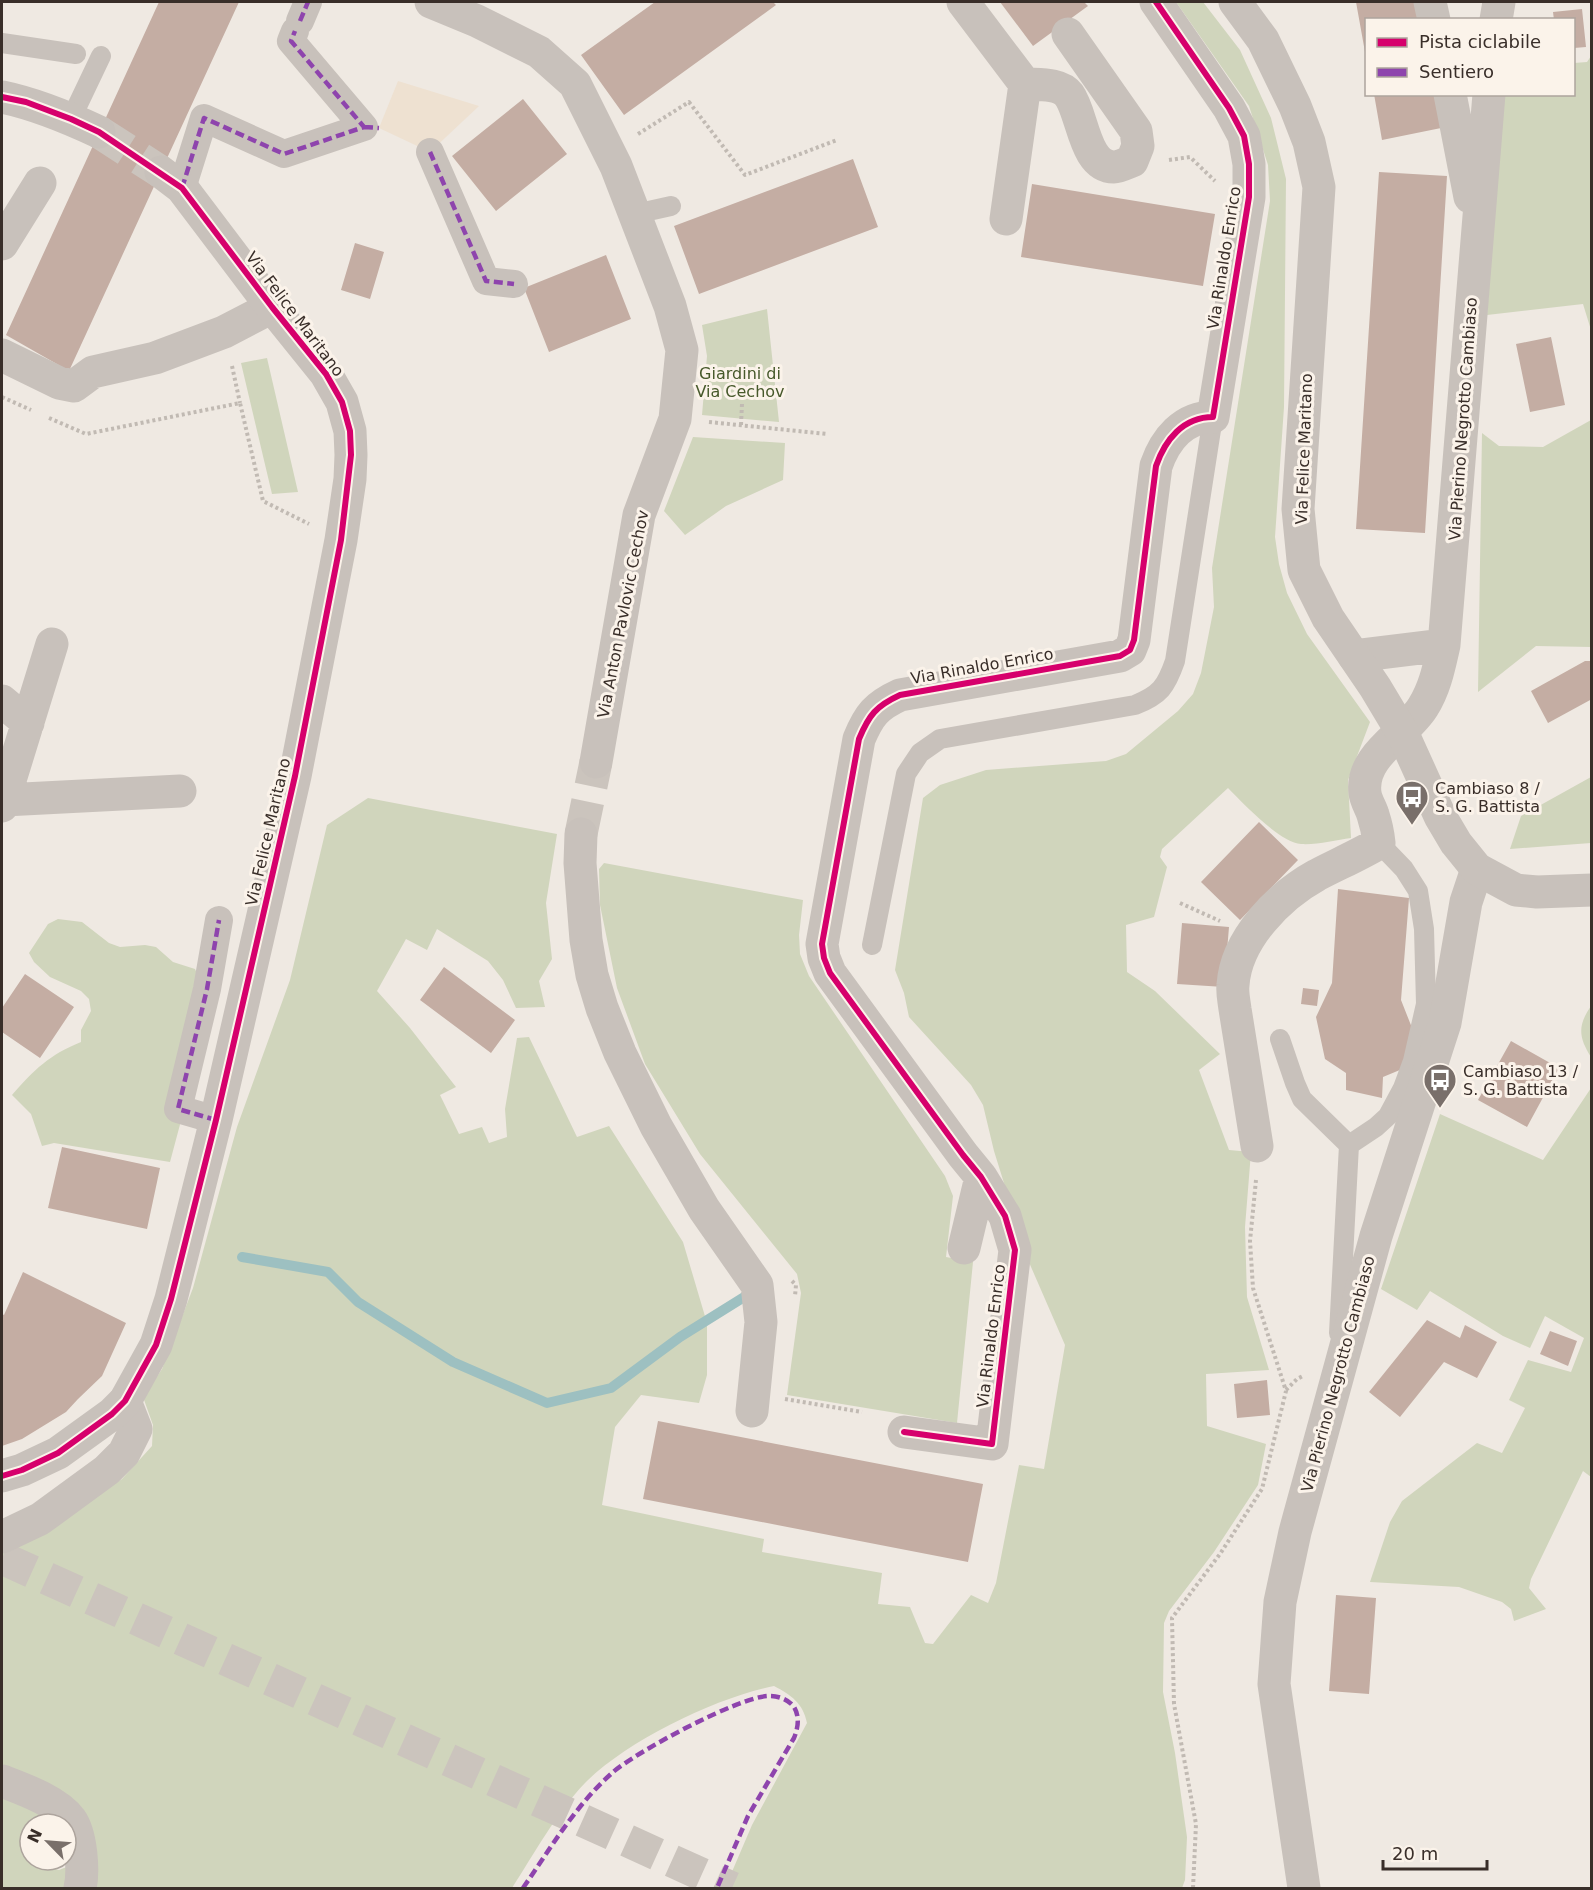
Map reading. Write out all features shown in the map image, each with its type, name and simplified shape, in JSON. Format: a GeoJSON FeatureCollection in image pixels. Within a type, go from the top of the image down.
{"type":"FeatureCollection","features":[{"type":"Feature","properties":{"kind":"street","name":"Via Anton Pavlovic Cechov"},"geometry":{"type":"LineString","coordinates":[[431,2],[477,21],[539,52],[575,84],[609,152],[634,214],[670,306],[682,350],[675,419],[639,515],[596,762]]}},
{"type":"Feature","properties":{"kind":"street"},"geometry":{"type":"LineString","coordinates":[[963,2],[1025,84],[1006,219]]}},
{"type":"Feature","properties":{"kind":"street","name":"Via Rinaldo Enrico"},"geometry":{"type":"LineString","coordinates":[[904,1432],[992,1444],[1015,1250],[1005,1216],[981,1177],[830,973],[822,944],[859,739],[866,722],[877,708],[900,695],[1120,656],[1130,650],[1134,640],[1156,466],[1161,453],[1177,431],[1189,422],[1202,417],[1213,417],[1249,189],[1250,164],[1244,136],[1229,108],[1156,2]]}},
{"type":"Feature","properties":{"kind":"street","name":"Via Felice Maritano"},"geometry":{"type":"LineString","coordinates":[[1235,2],[1263,40],[1296,106],[1309,142],[1319,187],[1298,509],[1304,570],[1328,618],[1402,732],[1440,816],[1456,843],[1477,869]]}},
{"type":"Feature","properties":{"kind":"street"},"geometry":{"type":"LineString","coordinates":[[1430,2],[1434,18]]}},
{"type":"Feature","properties":{"kind":"street"},"geometry":{"type":"LineString","coordinates":[[1496,18],[1499,2]]}},
{"type":"Feature","properties":{"kind":"street"},"geometry":{"type":"LineString","coordinates":[[171,180],[204,118],[284,154],[371,128],[291,41],[301,18]]}},
{"type":"Feature","properties":{"kind":"street"},"geometry":{"type":"LineString","coordinates":[[1025,84],[1059,87],[1069,95],[1093,154],[1102,164],[1115,168],[1132,161],[1138,146],[1136,131],[1068,34]]}},
{"type":"Feature","properties":{"kind":"street"},"geometry":{"type":"LineString","coordinates":[[2,96],[26,102],[85,125]]}},
{"type":"Feature","properties":{"kind":"street"},"geometry":{"type":"LineString","coordinates":[[1450,96],[1478,240]]}},
{"type":"Feature","properties":{"kind":"street","name":"Via Pierino Negrotto Cambiaso"},"geometry":{"type":"LineString","coordinates":[[1379,843],[1377,828],[1365,793],[1366,781],[1378,753],[1402,732],[1423,708],[1437,678],[1444,645],[1489,96]]}},
{"type":"Feature","properties":{"kind":"street"},"geometry":{"type":"LineString","coordinates":[[430,152],[486,281],[514,284]]}},
{"type":"Feature","properties":{"kind":"street","name":"Via Felice Maritano"},"geometry":{"type":"LineString","coordinates":[[2,1476],[22,1470],[58,1453],[112,1414],[125,1401],[156,1345],[171,1299],[216,1120],[295,776],[340,540],[351,455],[350,431],[342,402],[326,374],[171,180]]}},
{"type":"Feature","properties":{"kind":"street"},"geometry":{"type":"LineString","coordinates":[[2,244],[40,183]]}},
{"type":"Feature","properties":{"kind":"street","name":"Via Felice Maritano"},"geometry":{"type":"LineString","coordinates":[[2,355],[59,383],[74,386],[93,372],[155,358],[224,332],[272,307]]}},
{"type":"Feature","properties":{"kind":"street"},"geometry":{"type":"LineString","coordinates":[[52,644],[3,803],[180,791]]}},
{"type":"Feature","properties":{"kind":"street"},"geometry":{"type":"LineString","coordinates":[[1354,656],[1444,645]]}},
{"type":"Feature","properties":{"kind":"street"},"geometry":{"type":"LineString","coordinates":[[2,701],[28,723]]}},
{"type":"Feature","properties":{"kind":"street"},"geometry":{"type":"LineString","coordinates":[[581,834],[580,863],[586,940],[592,975],[602,1008],[620,1053],[656,1126],[704,1209],[757,1285],[761,1322],[752,1411]]}},
{"type":"Feature","properties":{"kind":"street"},"geometry":{"type":"LineString","coordinates":[[1257,1146],[1235,1009],[1233,986],[1238,963],[1248,940],[1266,916],[1294,891],[1315,876],[1379,843]]}},
{"type":"Feature","properties":{"kind":"street"},"geometry":{"type":"LineString","coordinates":[[1477,869],[1516,890],[1537,892],[1592,890]]}},
{"type":"Feature","properties":{"kind":"street","name":"Via Pierino Negrotto Cambiaso"},"geometry":{"type":"LineString","coordinates":[[1304,1888],[1274,1684],[1280,1602],[1294,1532],[1376,1236],[1445,1023],[1466,902],[1477,869]]}},
{"type":"Feature","properties":{"kind":"street"},"geometry":{"type":"LineString","coordinates":[[216,1120],[178,1109],[207,989],[219,920]]}},
{"type":"Feature","properties":{"kind":"street"},"geometry":{"type":"LineString","coordinates":[[964,1248],[981,1177]]}},
{"type":"Feature","properties":{"kind":"street"},"geometry":{"type":"LineString","coordinates":[[2,1537],[40,1519],[107,1470],[124,1453],[136,1429],[125,1401]]}},
{"type":"Feature","properties":{"kind":"street"},"geometry":{"type":"LineString","coordinates":[[2,1781],[50,1803],[71,1820],[81,1849],[83,1875],[80,1888]]}},
{"type":"Feature","properties":{"kind":"lane"},"geometry":{"type":"LineString","coordinates":[[2,43],[76,54]]}},
{"type":"Feature","properties":{"kind":"lane"},"geometry":{"type":"LineString","coordinates":[[85,125],[101,56]]}},
{"type":"Feature","properties":{"kind":"lane"},"geometry":{"type":"LineString","coordinates":[[634,214],[672,206]]}},
{"type":"Feature","properties":{"kind":"lane","name":"Via Rinaldo Enrico"},"geometry":{"type":"LineString","coordinates":[[872,945],[906,774],[920,753],[940,739],[1134,705],[1154,698],[1169,678],[1175,661],[1213,417]]}},
{"type":"Feature","properties":{"kind":"lane"},"geometry":{"type":"LineString","coordinates":[[1349,1145],[1388,1116],[1403,1089],[1413,1061],[1426,1004],[1424,929],[1418,891],[1404,869],[1379,843]]}},
{"type":"Feature","properties":{"kind":"lane"},"geometry":{"type":"LineString","coordinates":[[1280,1039],[1302,1099],[1349,1145],[1339,1330],[1341,1366]]}},
{"type":"Feature","properties":{"kind":"path"},"geometry":{"type":"LineString","coordinates":[[609,152],[689,102],[745,175],[837,140]]}},
{"type":"Feature","properties":{"kind":"path"},"geometry":{"type":"LineString","coordinates":[[1135,154],[1173,160],[1190,157],[1221,187],[1249,189]]}},
{"type":"Feature","properties":{"kind":"path"},"geometry":{"type":"LineString","coordinates":[[2,397],[33,411]]}},
{"type":"Feature","properties":{"kind":"path"},"geometry":{"type":"LineString","coordinates":[[44,416],[86,434],[240,403],[263,501],[340,540]]}},
{"type":"Feature","properties":{"kind":"path"},"geometry":{"type":"LineString","coordinates":[[741,425],[742,404]]}},
{"type":"Feature","properties":{"kind":"path"},"geometry":{"type":"LineString","coordinates":[[675,419],[827,434]]}},
{"type":"Feature","properties":{"kind":"path"},"geometry":{"type":"LineString","coordinates":[[1180,903],[1219,920],[1248,940]]}},
{"type":"Feature","properties":{"kind":"path"},"geometry":{"type":"LineString","coordinates":[[1193,1888],[1196,1824],[1174,1704],[1172,1618],[1220,1554],[1262,1489],[1286,1391],[1253,1288],[1250,1241],[1257,1146]]}},
{"type":"Feature","properties":{"kind":"path"},"geometry":{"type":"LineString","coordinates":[[790,1279],[796,1285],[795,1297]]}},
{"type":"Feature","properties":{"kind":"path"},"geometry":{"type":"LineString","coordinates":[[782,1399],[862,1412]]}},
{"type":"Feature","properties":{"kind":"green space"},"geometry":{"type":"Polygon","coordinates":[[[1176,2],[1203,2],[1240,50],[1271,118],[1286,179],[1284,407],[1275,537],[1279,564],[1287,593],[1307,634],[1370,722],[1348,780],[1351,838],[1313,844],[1292,842],[1262,821],[1228,788],[1162,849],[1160,857],[1167,867],[1154,917],[1126,925],[1127,972],[1155,991],[1220,1054],[1199,1070],[1229,1150],[1251,1152],[1245,1227],[1247,1297],[1269,1370],[1206,1374],[1207,1426],[1266,1444],[1258,1485],[1214,1552],[1169,1611],[1164,1623],[1163,1692],[1175,1753],[1187,1837],[1185,1880],[1182,1888],[725,1888],[752,1825],[807,1723],[803,1710],[795,1700],[774,1686],[700,1710],[648,1737],[603,1767],[585,1783],[565,1807],[512,1888],[93,1888],[96,1846],[78,1831],[78,1812],[55,1812],[2,1768],[2,1549],[40,1533],[122,1479],[152,1446],[153,1425],[143,1397],[162,1369],[193,1288],[237,1127],[290,980],[327,825],[368,798],[557,834],[546,903],[552,959],[539,981],[545,1007],[516,1008],[503,980],[488,961],[437,929],[427,950],[406,939],[377,991],[410,1028],[456,1087],[440,1095],[459,1134],[482,1127],[489,1143],[507,1137],[505,1109],[517,1038],[529,1037],[577,1137],[609,1126],[683,1242],[707,1323],[707,1375],[699,1403],[641,1395],[615,1427],[602,1505],[764,1539],[762,1552],[882,1573],[878,1604],[910,1607],[925,1643],[933,1644],[971,1595],[988,1603],[996,1583],[1019,1465],[1044,1469],[1065,1345],[1028,1260],[994,1151],[983,1105],[971,1085],[909,1017],[904,993],[895,970],[923,798],[940,785],[986,770],[1106,761],[1126,754],[1178,711],[1193,694],[1201,673],[1214,607],[1212,568],[1270,201],[1268,165],[1249,106],[1176,2]]]}},
{"type":"Feature","properties":{"kind":"green space"},"geometry":{"type":"Polygon","coordinates":[[[1591,56],[1591,330],[1583,304],[1487,315],[1503,96],[1575,96],[1575,63],[1587,62],[1591,56]]]}},
{"type":"Feature","properties":{"kind":"green space","name":"Giardini di Via Cechov"},"geometry":{"type":"Polygon","coordinates":[[[767,309],[779,422],[702,415],[707,356],[702,325],[767,309]]]}},
{"type":"Feature","properties":{"kind":"green space"},"geometry":{"type":"Polygon","coordinates":[[[267,358],[298,492],[272,494],[241,363],[267,358]]]}},
{"type":"Feature","properties":{"kind":"green space"},"geometry":{"type":"Polygon","coordinates":[[[1591,420],[1591,647],[1536,646],[1478,692],[1482,433],[1499,446],[1543,447],[1591,420]]]}},
{"type":"Feature","properties":{"kind":"green space"},"geometry":{"type":"Polygon","coordinates":[[[693,437],[785,443],[783,480],[726,506],[685,535],[664,511],[693,437]]]}},
{"type":"Feature","properties":{"kind":"green space"},"geometry":{"type":"Polygon","coordinates":[[[1591,777],[1591,843],[1510,849],[1521,816],[1591,777]]]}},
{"type":"Feature","properties":{"kind":"green space"},"geometry":{"type":"Polygon","coordinates":[[[604,863],[803,900],[799,935],[800,954],[809,976],[945,1176],[953,1196],[946,1257],[973,1262],[957,1423],[787,1395],[801,1293],[797,1274],[700,1154],[645,1064],[617,988],[600,905],[599,869],[604,863]]]}},
{"type":"Feature","properties":{"kind":"green space"},"geometry":{"type":"Polygon","coordinates":[[[58,919],[82,922],[109,943],[120,947],[145,945],[156,947],[173,962],[195,969],[200,980],[182,1117],[170,1162],[54,1143],[42,1146],[31,1114],[12,1095],[43,1064],[60,1052],[81,1042],[81,1030],[91,1011],[89,999],[81,991],[50,977],[34,962],[29,953],[48,924],[58,919]]]}},
{"type":"Feature","properties":{"kind":"green space"},"geometry":{"type":"Polygon","coordinates":[[[1591,1006],[1591,1057],[1581,1032],[1583,1020],[1591,1006]]]}},
{"type":"Feature","properties":{"kind":"green space"},"geometry":{"type":"Polygon","coordinates":[[[1591,1088],[1591,1477],[1583,1471],[1531,1579],[1529,1588],[1546,1609],[1514,1621],[1511,1609],[1502,1602],[1459,1587],[1370,1582],[1390,1522],[1402,1501],[1477,1443],[1502,1453],[1525,1408],[1509,1400],[1528,1360],[1571,1372],[1584,1338],[1545,1316],[1530,1348],[1503,1336],[1430,1291],[1417,1310],[1381,1289],[1440,1114],[1543,1160],[1591,1088]]]}},
{"type":"Feature","properties":{"kind":"green space"},"geometry":{"type":"Polygon","coordinates":[[[2,1791],[36,1812],[18,1812],[18,1872],[69,1872],[69,1888],[2,1888],[2,1791]]]}},
{"type":"Feature","properties":{"kind":"shaded area"},"geometry":{"type":"Polygon","coordinates":[[[398,81],[479,106],[430,152],[379,128],[398,81]]]}},
{"type":"Feature","properties":{"kind":"building"},"geometry":{"type":"Polygon","coordinates":[[[159,2],[239,2],[69,371],[6,335],[159,2]]]}},
{"type":"Feature","properties":{"kind":"building"},"geometry":{"type":"Polygon","coordinates":[[[655,2],[773,2],[776,5],[624,115],[581,55],[655,2]]]}},
{"type":"Feature","properties":{"kind":"building"},"geometry":{"type":"Polygon","coordinates":[[[1000,2],[1084,2],[1088,6],[1033,46],[1000,2]]]}},
{"type":"Feature","properties":{"kind":"building"},"geometry":{"type":"Polygon","coordinates":[[[1356,2],[1421,2],[1425,18],[1365,18],[1365,52],[1356,2]]]}},
{"type":"Feature","properties":{"kind":"building"},"geometry":{"type":"Polygon","coordinates":[[[1582,9],[1586,47],[1575,48],[1575,18],[1554,18],[1553,12],[1582,9]]]}},
{"type":"Feature","properties":{"kind":"building"},"geometry":{"type":"Polygon","coordinates":[[[1374,96],[1439,96],[1446,127],[1382,140],[1374,96]]]}},
{"type":"Feature","properties":{"kind":"building"},"geometry":{"type":"Polygon","coordinates":[[[523,99],[567,154],[496,211],[452,156],[523,99]]]}},
{"type":"Feature","properties":{"kind":"building"},"geometry":{"type":"Polygon","coordinates":[[[853,159],[878,227],[699,294],[674,226],[853,159]]]}},
{"type":"Feature","properties":{"kind":"building"},"geometry":{"type":"Polygon","coordinates":[[[1379,172],[1447,176],[1425,533],[1356,529],[1379,172]]]}},
{"type":"Feature","properties":{"kind":"building"},"geometry":{"type":"Polygon","coordinates":[[[1032,184],[1215,214],[1203,286],[1021,257],[1032,184]]]}},
{"type":"Feature","properties":{"kind":"building"},"geometry":{"type":"Polygon","coordinates":[[[355,243],[384,252],[370,299],[341,290],[355,243]]]}},
{"type":"Feature","properties":{"kind":"building"},"geometry":{"type":"Polygon","coordinates":[[[606,255],[631,319],[549,352],[524,288],[606,255]]]}},
{"type":"Feature","properties":{"kind":"building"},"geometry":{"type":"Polygon","coordinates":[[[1551,337],[1565,405],[1530,412],[1516,344],[1551,337]]]}},
{"type":"Feature","properties":{"kind":"building"},"geometry":{"type":"Polygon","coordinates":[[[1585,661],[1592,661],[1592,699],[1548,723],[1531,691],[1585,661]]]}},
{"type":"Feature","properties":{"kind":"building"},"geometry":{"type":"Polygon","coordinates":[[[1259,822],[1298,860],[1240,920],[1201,882],[1259,822]]]}},
{"type":"Feature","properties":{"kind":"building"},"geometry":{"type":"Polygon","coordinates":[[[1338,889],[1409,898],[1401,1000],[1416,1038],[1407,1067],[1383,1077],[1382,1098],[1346,1090],[1346,1073],[1325,1059],[1316,1017],[1332,983],[1338,889]]]}},
{"type":"Feature","properties":{"kind":"building"},"geometry":{"type":"Polygon","coordinates":[[[1182,923],[1229,927],[1224,987],[1177,984],[1182,923]]]}},
{"type":"Feature","properties":{"kind":"building"},"geometry":{"type":"Polygon","coordinates":[[[444,967],[515,1020],[491,1053],[420,1000],[444,967]]]}},
{"type":"Feature","properties":{"kind":"building"},"geometry":{"type":"Polygon","coordinates":[[[25,974],[74,1007],[40,1058],[2,1032],[2,1008],[25,974]]]}},
{"type":"Feature","properties":{"kind":"building"},"geometry":{"type":"Polygon","coordinates":[[[1303,988],[1319,990],[1317,1006],[1301,1004],[1303,988]]]}},
{"type":"Feature","properties":{"kind":"building"},"geometry":{"type":"Polygon","coordinates":[[[1511,1041],[1559,1068],[1527,1127],[1478,1100],[1511,1041]]]}},
{"type":"Feature","properties":{"kind":"building"},"geometry":{"type":"Polygon","coordinates":[[[62,1147],[160,1168],[147,1229],[48,1208],[62,1147]]]}},
{"type":"Feature","properties":{"kind":"building"},"geometry":{"type":"Polygon","coordinates":[[[23,1272],[126,1323],[102,1376],[66,1412],[22,1439],[2,1446],[2,1314],[4,1315],[23,1272]]]}},
{"type":"Feature","properties":{"kind":"building"},"geometry":{"type":"Polygon","coordinates":[[[1427,1320],[1460,1338],[1465,1325],[1497,1342],[1477,1378],[1444,1362],[1400,1417],[1369,1392],[1427,1320]]]}},
{"type":"Feature","properties":{"kind":"building"},"geometry":{"type":"Polygon","coordinates":[[[1550,1331],[1577,1341],[1568,1366],[1540,1354],[1550,1331]]]}},
{"type":"Feature","properties":{"kind":"building"},"geometry":{"type":"Polygon","coordinates":[[[1267,1380],[1270,1415],[1237,1418],[1234,1384],[1267,1380]]]}},
{"type":"Feature","properties":{"kind":"building"},"geometry":{"type":"Polygon","coordinates":[[[658,1421],[983,1484],[968,1562],[643,1499],[658,1421]]]}},
{"type":"Feature","properties":{"kind":"building"},"geometry":{"type":"Polygon","coordinates":[[[1336,1595],[1376,1598],[1369,1694],[1329,1691],[1336,1595]]]}},
{"type":"Feature","properties":{"kind":"waterway"},"geometry":{"type":"LineString","coordinates":[[242,1257],[328,1272],[358,1302],[453,1362],[547,1403],[611,1388],[680,1337],[749,1294]]}},
{"type":"Feature","properties":{"kind":"tunnel"},"geometry":{"type":"LineString","coordinates":[[99,132],[161,172]]}},
{"type":"Feature","properties":{"kind":"tunnel"},"geometry":{"type":"LineString","coordinates":[[581,834],[596,762]]}},
{"type":"Feature","properties":{"kind":"tunnel"},"geometry":{"type":"LineString","coordinates":[[2,1558],[732,1888]]}},
{"type":"Feature","properties":{"kind":"marked path"},"geometry":{"type":"LineString","coordinates":[[300,21],[308,2]]}},
{"type":"Feature","properties":{"kind":"marked path"},"geometry":{"type":"LineString","coordinates":[[182,188],[204,118],[284,154],[364,127],[291,41],[295,31]]}},
{"type":"Feature","properties":{"kind":"marked path"},"geometry":{"type":"LineString","coordinates":[[364,127],[379,128]]}},
{"type":"Feature","properties":{"kind":"marked path"},"geometry":{"type":"LineString","coordinates":[[430,152],[486,281],[514,284]]}},
{"type":"Feature","properties":{"kind":"marked path"},"geometry":{"type":"LineString","coordinates":[[216,1120],[178,1109],[207,989],[219,920]]}},
{"type":"Feature","properties":{"kind":"marked path"},"geometry":{"type":"LineString","coordinates":[[523,1888],[586,1799],[624,1764],[688,1727],[736,1705],[756,1698],[770,1696],[780,1698],[789,1702],[796,1711],[798,1722],[794,1738],[748,1816],[717,1888]]}},
{"type":"Feature","properties":{"kind":"cycle path"},"geometry":{"type":"LineString","coordinates":[[904,1432],[992,1444],[1015,1250],[1005,1216],[981,1177],[830,973],[822,944],[859,739],[874,712],[900,695],[1120,656],[1130,650],[1134,640],[1156,466],[1164,447],[1177,432],[1193,421],[1213,417],[1249,197],[1249,164],[1244,136],[1229,108],[1156,2]]}},
{"type":"Feature","properties":{"kind":"cycle path"},"geometry":{"type":"LineString","coordinates":[[2,97],[26,102],[99,132],[182,188],[326,374],[342,402],[350,431],[351,455],[341,540],[295,776],[216,1120],[171,1299],[156,1345],[125,1401],[112,1414],[58,1453],[22,1470],[2,1476]]}},
{"type":"Feature","properties":{"kind":"place","name":"Cambiaso 8 / S. G. Battista"},"geometry":{"type":"Point","coordinates":[1412,826]}},
{"type":"Feature","properties":{"kind":"place","name":"Cambiaso 13 / S. G. Battista"},"geometry":{"type":"Point","coordinates":[1440,1109]}}]}
